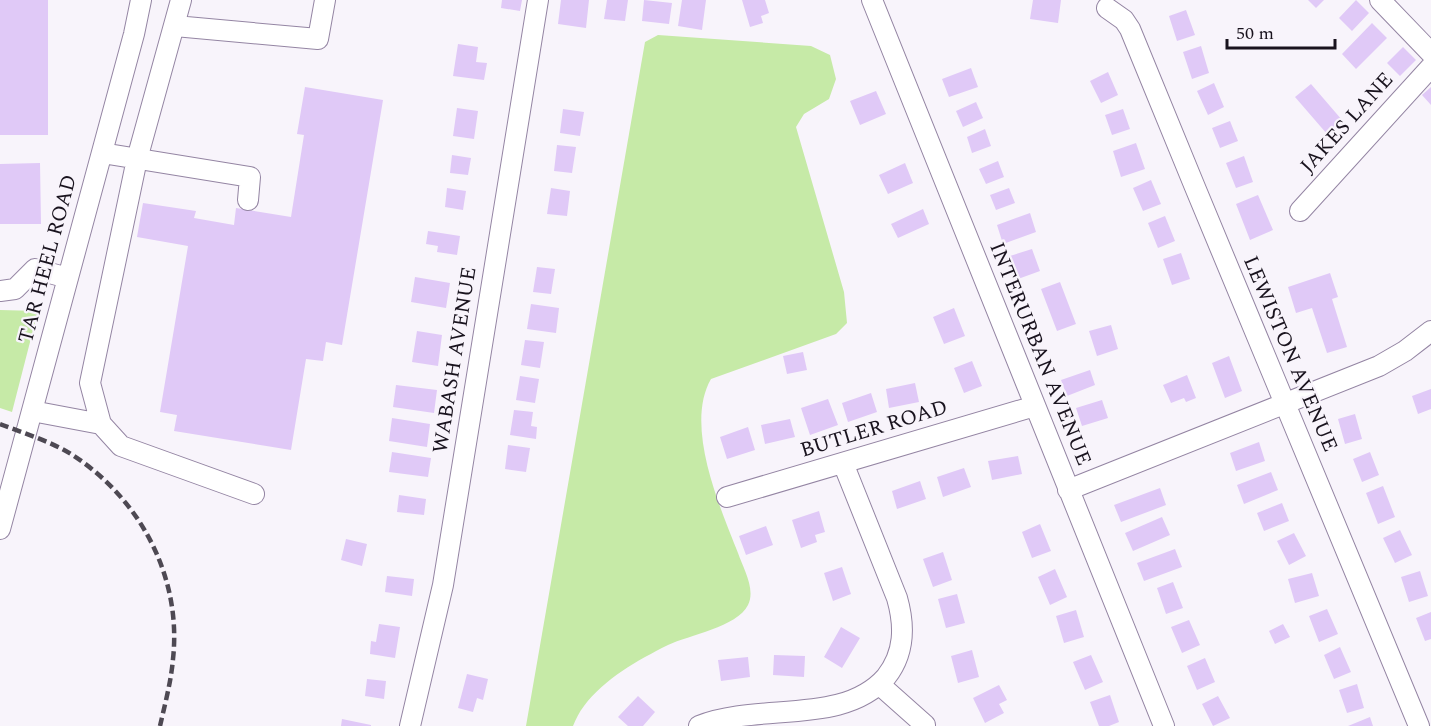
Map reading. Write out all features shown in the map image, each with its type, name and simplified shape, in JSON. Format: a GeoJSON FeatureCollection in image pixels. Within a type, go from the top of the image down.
{"type":"FeatureCollection","features":[{"type":"Feature","properties":{"kind":"street","name":"TAR HEEL ROAD"},"geometry":{"type":"LineString","coordinates":[[0,529],[134,34],[141,0]]}},
{"type":"Feature","properties":{"kind":"street"},"geometry":{"type":"LineString","coordinates":[[181,0],[137,159],[90,383],[101,424],[121,446],[254,494]]}},
{"type":"Feature","properties":{"kind":"street"},"geometry":{"type":"LineString","coordinates":[[175,26],[318,39],[324,0]]}},
{"type":"Feature","properties":{"kind":"street","name":"WABASH AVENUE"},"geometry":{"type":"LineString","coordinates":[[410,726],[443,585],[538,0]]}},
{"type":"Feature","properties":{"kind":"street","name":"INTERURBAN AVENUE"},"geometry":{"type":"LineString","coordinates":[[873,0],[1164,726]]}},
{"type":"Feature","properties":{"kind":"street"},"geometry":{"type":"LineString","coordinates":[[1380,0],[1431,53]]}},
{"type":"Feature","properties":{"kind":"street","name":"LEWISTON AVENUE"},"geometry":{"type":"LineString","coordinates":[[1107,8],[1124,20],[1130,29],[1246,315],[1286,404],[1419,726]]}},
{"type":"Feature","properties":{"kind":"street","name":"JAKES LANE"},"geometry":{"type":"LineString","coordinates":[[1300,211],[1431,67]]}},
{"type":"Feature","properties":{"kind":"street"},"geometry":{"type":"LineString","coordinates":[[102,153],[250,177],[248,200]]}},
{"type":"Feature","properties":{"kind":"street"},"geometry":{"type":"LineString","coordinates":[[0,291],[15,289],[35,269],[68,278]]}},
{"type":"Feature","properties":{"kind":"street"},"geometry":{"type":"LineString","coordinates":[[1068,490],[1379,366],[1405,351],[1431,331]]}},
{"type":"Feature","properties":{"kind":"street","name":"BUTLER ROAD"},"geometry":{"type":"LineString","coordinates":[[727,497],[1035,406]]}},
{"type":"Feature","properties":{"kind":"street"},"geometry":{"type":"LineString","coordinates":[[32,411],[101,424]]}},
{"type":"Feature","properties":{"kind":"street"},"geometry":{"type":"LineString","coordinates":[[699,726],[719,718],[739,715],[830,711],[848,706],[865,698],[892,670],[903,634],[902,616],[897,598],[843,463]]}},
{"type":"Feature","properties":{"kind":"street"},"geometry":{"type":"LineString","coordinates":[[880,685],[925,725]]}},
{"type":"Feature","properties":{"kind":"green space"},"geometry":{"type":"Polygon","coordinates":[[[658,35],[811,46],[830,55],[836,79],[829,99],[804,114],[796,127],[844,292],[847,323],[836,334],[711,379],[704,398],[701,420],[708,466],[722,513],[750,585],[750,599],[742,613],[712,630],[668,645],[622,671],[592,696],[573,726],[526,726],[645,42],[658,35]]]}},
{"type":"Feature","properties":{"kind":"green space"},"geometry":{"type":"Polygon","coordinates":[[[0,310],[38,311],[12,412],[0,408],[0,310]]]}},
{"type":"Feature","properties":{"kind":"building"},"geometry":{"type":"Polygon","coordinates":[[[0,0],[48,0],[48,135],[0,135],[0,0]]]}},
{"type":"Feature","properties":{"kind":"building"},"geometry":{"type":"Polygon","coordinates":[[[502,0],[522,0],[520,11],[501,8],[502,0]]]}},
{"type":"Feature","properties":{"kind":"building"},"geometry":{"type":"Polygon","coordinates":[[[561,0],[589,0],[586,28],[558,24],[561,0]]]}},
{"type":"Feature","properties":{"kind":"building"},"geometry":{"type":"Polygon","coordinates":[[[607,0],[628,0],[625,21],[604,19],[607,0]]]}},
{"type":"Feature","properties":{"kind":"building"},"geometry":{"type":"Polygon","coordinates":[[[644,0],[672,3],[669,24],[642,21],[644,0]]]}},
{"type":"Feature","properties":{"kind":"building"},"geometry":{"type":"Polygon","coordinates":[[[682,0],[706,0],[702,30],[678,26],[682,0]]]}},
{"type":"Feature","properties":{"kind":"building"},"geometry":{"type":"Polygon","coordinates":[[[742,0],[765,0],[769,13],[761,16],[763,23],[750,27],[742,0]]]}},
{"type":"Feature","properties":{"kind":"building"},"geometry":{"type":"Polygon","coordinates":[[[1033,0],[1061,0],[1058,23],[1030,19],[1033,0]]]}},
{"type":"Feature","properties":{"kind":"building"},"geometry":{"type":"Polygon","coordinates":[[[1308,0],[1324,0],[1316,8],[1308,0]]]}},
{"type":"Feature","properties":{"kind":"building"},"geometry":{"type":"Polygon","coordinates":[[[1356,0],[1369,13],[1352,31],[1339,18],[1356,0]]]}},
{"type":"Feature","properties":{"kind":"building"},"geometry":{"type":"Polygon","coordinates":[[[1186,10],[1195,35],[1177,41],[1169,16],[1186,10]]]}},
{"type":"Feature","properties":{"kind":"building"},"geometry":{"type":"Polygon","coordinates":[[[1372,23],[1387,38],[1356,69],[1342,54],[1372,23]]]}},
{"type":"Feature","properties":{"kind":"building"},"geometry":{"type":"Polygon","coordinates":[[[458,44],[478,47],[476,62],[487,63],[484,80],[453,76],[458,44]]]}},
{"type":"Feature","properties":{"kind":"building"},"geometry":{"type":"Polygon","coordinates":[[[1201,46],[1209,73],[1192,79],[1183,52],[1201,46]]]}},
{"type":"Feature","properties":{"kind":"building"},"geometry":{"type":"Polygon","coordinates":[[[1403,47],[1416,60],[1400,76],[1387,63],[1403,47]]]}},
{"type":"Feature","properties":{"kind":"building"},"geometry":{"type":"Polygon","coordinates":[[[971,68],[978,87],[949,97],[942,79],[971,68]]]}},
{"type":"Feature","properties":{"kind":"building"},"geometry":{"type":"Polygon","coordinates":[[[1108,72],[1118,95],[1101,103],[1090,81],[1108,72]]]}},
{"type":"Feature","properties":{"kind":"building"},"geometry":{"type":"Polygon","coordinates":[[[1214,83],[1224,107],[1208,115],[1197,91],[1214,83]]]}},
{"type":"Feature","properties":{"kind":"building"},"geometry":{"type":"Polygon","coordinates":[[[1311,84],[1342,120],[1327,134],[1295,97],[1311,84]]]}},
{"type":"Feature","properties":{"kind":"building"},"geometry":{"type":"Polygon","coordinates":[[[305,87],[383,100],[342,345],[326,342],[323,361],[306,359],[291,450],[174,431],[177,415],[160,412],[188,246],[137,237],[143,203],[196,211],[194,218],[234,225],[236,208],[291,217],[304,135],[297,134],[305,87]]]}},
{"type":"Feature","properties":{"kind":"building"},"geometry":{"type":"Polygon","coordinates":[[[1431,87],[1431,105],[1422,95],[1431,87]]]}},
{"type":"Feature","properties":{"kind":"building"},"geometry":{"type":"Polygon","coordinates":[[[876,91],[886,114],[860,125],[850,101],[876,91]]]}},
{"type":"Feature","properties":{"kind":"building"},"geometry":{"type":"Polygon","coordinates":[[[976,102],[983,118],[963,127],[956,111],[976,102]]]}},
{"type":"Feature","properties":{"kind":"building"},"geometry":{"type":"Polygon","coordinates":[[[457,108],[478,111],[474,139],[453,136],[457,108]]]}},
{"type":"Feature","properties":{"kind":"building"},"geometry":{"type":"Polygon","coordinates":[[[563,109],[584,112],[580,136],[560,133],[563,109]]]}},
{"type":"Feature","properties":{"kind":"building"},"geometry":{"type":"Polygon","coordinates":[[[1123,109],[1130,129],[1112,135],[1105,115],[1123,109]]]}},
{"type":"Feature","properties":{"kind":"building"},"geometry":{"type":"Polygon","coordinates":[[[1230,121],[1238,141],[1220,148],[1212,128],[1230,121]]]}},
{"type":"Feature","properties":{"kind":"building"},"geometry":{"type":"Polygon","coordinates":[[[985,129],[991,146],[972,153],[967,137],[985,129]]]}},
{"type":"Feature","properties":{"kind":"building"},"geometry":{"type":"Polygon","coordinates":[[[1136,143],[1145,169],[1121,177],[1113,151],[1136,143]]]}},
{"type":"Feature","properties":{"kind":"building"},"geometry":{"type":"Polygon","coordinates":[[[557,145],[576,147],[572,173],[554,171],[557,145]]]}},
{"type":"Feature","properties":{"kind":"building"},"geometry":{"type":"Polygon","coordinates":[[[452,155],[471,158],[468,175],[450,173],[452,155]]]}},
{"type":"Feature","properties":{"kind":"building"},"geometry":{"type":"Polygon","coordinates":[[[1244,156],[1253,182],[1236,188],[1226,163],[1244,156]]]}},
{"type":"Feature","properties":{"kind":"building"},"geometry":{"type":"Polygon","coordinates":[[[998,161],[1004,177],[986,184],[979,169],[998,161]]]}},
{"type":"Feature","properties":{"kind":"building"},"geometry":{"type":"Polygon","coordinates":[[[40,163],[41,224],[0,224],[0,164],[40,163]]]}},
{"type":"Feature","properties":{"kind":"building"},"geometry":{"type":"Polygon","coordinates":[[[905,163],[913,183],[888,194],[879,175],[905,163]]]}},
{"type":"Feature","properties":{"kind":"building"},"geometry":{"type":"Polygon","coordinates":[[[1151,180],[1161,204],[1143,211],[1133,188],[1151,180]]]}},
{"type":"Feature","properties":{"kind":"building"},"geometry":{"type":"Polygon","coordinates":[[[447,188],[466,191],[463,210],[445,207],[447,188]]]}},
{"type":"Feature","properties":{"kind":"building"},"geometry":{"type":"Polygon","coordinates":[[[551,188],[570,191],[567,216],[547,214],[551,188]]]}},
{"type":"Feature","properties":{"kind":"building"},"geometry":{"type":"Polygon","coordinates":[[[1009,188],[1015,203],[996,210],[990,195],[1009,188]]]}},
{"type":"Feature","properties":{"kind":"building"},"geometry":{"type":"Polygon","coordinates":[[[1258,195],[1273,230],[1250,240],[1236,204],[1258,195]]]}},
{"type":"Feature","properties":{"kind":"building"},"geometry":{"type":"Polygon","coordinates":[[[923,209],[929,224],[898,238],[891,224],[923,209]]]}},
{"type":"Feature","properties":{"kind":"building"},"geometry":{"type":"Polygon","coordinates":[[[1030,213],[1036,232],[1003,244],[997,225],[1030,213]]]}},
{"type":"Feature","properties":{"kind":"building"},"geometry":{"type":"Polygon","coordinates":[[[1165,216],[1175,241],[1158,248],[1148,223],[1165,216]]]}},
{"type":"Feature","properties":{"kind":"building"},"geometry":{"type":"Polygon","coordinates":[[[428,231],[460,236],[457,255],[437,252],[438,246],[426,244],[428,231]]]}},
{"type":"Feature","properties":{"kind":"building"},"geometry":{"type":"Polygon","coordinates":[[[1032,249],[1040,271],[1018,279],[1010,256],[1032,249]]]}},
{"type":"Feature","properties":{"kind":"building"},"geometry":{"type":"Polygon","coordinates":[[[1181,253],[1190,279],[1172,285],[1163,259],[1181,253]]]}},
{"type":"Feature","properties":{"kind":"building"},"geometry":{"type":"Polygon","coordinates":[[[537,267],[555,269],[551,294],[533,292],[537,267]]]}},
{"type":"Feature","properties":{"kind":"building"},"geometry":{"type":"Polygon","coordinates":[[[1330,273],[1338,297],[1332,299],[1347,347],[1327,353],[1312,308],[1296,313],[1288,287],[1330,273]]]}},
{"type":"Feature","properties":{"kind":"building"},"geometry":{"type":"Polygon","coordinates":[[[415,277],[450,283],[446,308],[411,302],[415,277]]]}},
{"type":"Feature","properties":{"kind":"building"},"geometry":{"type":"Polygon","coordinates":[[[1060,282],[1076,324],[1057,331],[1041,289],[1060,282]]]}},
{"type":"Feature","properties":{"kind":"building"},"geometry":{"type":"Polygon","coordinates":[[[531,304],[559,308],[556,333],[527,329],[531,304]]]}},
{"type":"Feature","properties":{"kind":"building"},"geometry":{"type":"Polygon","coordinates":[[[954,308],[965,336],[944,344],[933,317],[954,308]]]}},
{"type":"Feature","properties":{"kind":"building"},"geometry":{"type":"Polygon","coordinates":[[[1111,325],[1118,349],[1097,356],[1089,331],[1111,325]]]}},
{"type":"Feature","properties":{"kind":"building"},"geometry":{"type":"Polygon","coordinates":[[[417,331],[442,335],[438,366],[412,362],[417,331]]]}},
{"type":"Feature","properties":{"kind":"building"},"geometry":{"type":"Polygon","coordinates":[[[525,340],[544,342],[540,368],[521,365],[525,340]]]}},
{"type":"Feature","properties":{"kind":"building"},"geometry":{"type":"Polygon","coordinates":[[[803,352],[807,370],[787,374],[783,356],[803,352]]]}},
{"type":"Feature","properties":{"kind":"building"},"geometry":{"type":"Polygon","coordinates":[[[1229,356],[1242,391],[1225,398],[1212,363],[1229,356]]]}},
{"type":"Feature","properties":{"kind":"building"},"geometry":{"type":"Polygon","coordinates":[[[972,361],[982,386],[964,393],[954,368],[972,361]]]}},
{"type":"Feature","properties":{"kind":"building"},"geometry":{"type":"Polygon","coordinates":[[[1090,370],[1095,385],[1067,396],[1061,380],[1090,370]]]}},
{"type":"Feature","properties":{"kind":"building"},"geometry":{"type":"Polygon","coordinates":[[[1187,375],[1196,398],[1186,402],[1184,398],[1171,403],[1163,385],[1187,375]]]}},
{"type":"Feature","properties":{"kind":"building"},"geometry":{"type":"Polygon","coordinates":[[[520,376],[539,379],[535,403],[516,400],[520,376]]]}},
{"type":"Feature","properties":{"kind":"building"},"geometry":{"type":"Polygon","coordinates":[[[915,383],[919,402],[889,408],[886,389],[915,383]]]}},
{"type":"Feature","properties":{"kind":"building"},"geometry":{"type":"Polygon","coordinates":[[[396,385],[437,390],[434,413],[393,407],[396,385]]]}},
{"type":"Feature","properties":{"kind":"building"},"geometry":{"type":"Polygon","coordinates":[[[1431,389],[1431,409],[1418,414],[1412,396],[1431,389]]]}},
{"type":"Feature","properties":{"kind":"building"},"geometry":{"type":"Polygon","coordinates":[[[871,393],[877,412],[848,422],[842,403],[871,393]]]}},
{"type":"Feature","properties":{"kind":"building"},"geometry":{"type":"Polygon","coordinates":[[[828,399],[838,425],[810,435],[801,408],[828,399]]]}},
{"type":"Feature","properties":{"kind":"building"},"geometry":{"type":"Polygon","coordinates":[[[1102,400],[1108,418],[1082,426],[1076,408],[1102,400]]]}},
{"type":"Feature","properties":{"kind":"building"},"geometry":{"type":"Polygon","coordinates":[[[514,410],[533,412],[531,426],[537,427],[536,439],[510,435],[514,410]]]}},
{"type":"Feature","properties":{"kind":"building"},"geometry":{"type":"Polygon","coordinates":[[[1355,414],[1362,439],[1345,444],[1338,419],[1355,414]]]}},
{"type":"Feature","properties":{"kind":"building"},"geometry":{"type":"Polygon","coordinates":[[[392,418],[430,424],[427,447],[389,441],[392,418]]]}},
{"type":"Feature","properties":{"kind":"building"},"geometry":{"type":"Polygon","coordinates":[[[790,419],[795,437],[765,444],[761,425],[790,419]]]}},
{"type":"Feature","properties":{"kind":"building"},"geometry":{"type":"Polygon","coordinates":[[[748,427],[755,450],[727,459],[720,437],[748,427]]]}},
{"type":"Feature","properties":{"kind":"building"},"geometry":{"type":"Polygon","coordinates":[[[1259,442],[1265,461],[1236,471],[1230,453],[1259,442]]]}},
{"type":"Feature","properties":{"kind":"building"},"geometry":{"type":"Polygon","coordinates":[[[508,445],[530,448],[526,472],[505,469],[508,445]]]}},
{"type":"Feature","properties":{"kind":"building"},"geometry":{"type":"Polygon","coordinates":[[[392,452],[431,458],[428,477],[389,472],[392,452]]]}},
{"type":"Feature","properties":{"kind":"building"},"geometry":{"type":"Polygon","coordinates":[[[1370,452],[1379,475],[1362,482],[1353,459],[1370,452]]]}},
{"type":"Feature","properties":{"kind":"building"},"geometry":{"type":"Polygon","coordinates":[[[1018,456],[1022,474],[992,480],[988,461],[1018,456]]]}},
{"type":"Feature","properties":{"kind":"building"},"geometry":{"type":"Polygon","coordinates":[[[964,468],[971,487],[943,497],[937,477],[964,468]]]}},
{"type":"Feature","properties":{"kind":"building"},"geometry":{"type":"Polygon","coordinates":[[[1271,472],[1278,490],[1244,504],[1237,485],[1271,472]]]}},
{"type":"Feature","properties":{"kind":"building"},"geometry":{"type":"Polygon","coordinates":[[[920,481],[926,499],[897,509],[892,491],[920,481]]]}},
{"type":"Feature","properties":{"kind":"building"},"geometry":{"type":"Polygon","coordinates":[[[1383,486],[1395,517],[1378,524],[1366,493],[1383,486]]]}},
{"type":"Feature","properties":{"kind":"building"},"geometry":{"type":"Polygon","coordinates":[[[1160,488],[1166,505],[1121,522],[1114,505],[1160,488]]]}},
{"type":"Feature","properties":{"kind":"building"},"geometry":{"type":"Polygon","coordinates":[[[399,495],[426,499],[424,515],[397,512],[399,495]]]}},
{"type":"Feature","properties":{"kind":"building"},"geometry":{"type":"Polygon","coordinates":[[[1282,503],[1289,521],[1264,531],[1257,513],[1282,503]]]}},
{"type":"Feature","properties":{"kind":"building"},"geometry":{"type":"Polygon","coordinates":[[[819,511],[825,532],[815,535],[817,542],[801,548],[792,520],[819,511]]]}},
{"type":"Feature","properties":{"kind":"building"},"geometry":{"type":"Polygon","coordinates":[[[1162,517],[1170,535],[1133,551],[1125,533],[1162,517]]]}},
{"type":"Feature","properties":{"kind":"building"},"geometry":{"type":"Polygon","coordinates":[[[1040,524],[1051,551],[1032,558],[1022,532],[1040,524]]]}},
{"type":"Feature","properties":{"kind":"building"},"geometry":{"type":"Polygon","coordinates":[[[766,526],[773,545],[746,555],[739,536],[766,526]]]}},
{"type":"Feature","properties":{"kind":"building"},"geometry":{"type":"Polygon","coordinates":[[[1400,530],[1412,555],[1395,563],[1383,538],[1400,530]]]}},
{"type":"Feature","properties":{"kind":"building"},"geometry":{"type":"Polygon","coordinates":[[[1294,533],[1306,556],[1289,565],[1277,541],[1294,533]]]}},
{"type":"Feature","properties":{"kind":"building"},"geometry":{"type":"Polygon","coordinates":[[[346,539],[367,544],[362,566],[341,560],[346,539]]]}},
{"type":"Feature","properties":{"kind":"building"},"geometry":{"type":"Polygon","coordinates":[[[1175,549],[1182,567],[1144,581],[1137,563],[1175,549]]]}},
{"type":"Feature","properties":{"kind":"building"},"geometry":{"type":"Polygon","coordinates":[[[943,552],[952,580],[933,587],[923,559],[943,552]]]}},
{"type":"Feature","properties":{"kind":"building"},"geometry":{"type":"Polygon","coordinates":[[[842,567],[851,594],[833,601],[824,573],[842,567]]]}},
{"type":"Feature","properties":{"kind":"building"},"geometry":{"type":"Polygon","coordinates":[[[1055,569],[1067,597],[1050,605],[1038,577],[1055,569]]]}},
{"type":"Feature","properties":{"kind":"building"},"geometry":{"type":"Polygon","coordinates":[[[1420,571],[1428,596],[1409,602],[1401,577],[1420,571]]]}},
{"type":"Feature","properties":{"kind":"building"},"geometry":{"type":"Polygon","coordinates":[[[1312,573],[1319,596],[1295,603],[1288,579],[1312,573]]]}},
{"type":"Feature","properties":{"kind":"building"},"geometry":{"type":"Polygon","coordinates":[[[387,576],[414,579],[412,596],[385,592],[387,576]]]}},
{"type":"Feature","properties":{"kind":"building"},"geometry":{"type":"Polygon","coordinates":[[[1173,582],[1183,608],[1166,614],[1157,588],[1173,582]]]}},
{"type":"Feature","properties":{"kind":"building"},"geometry":{"type":"Polygon","coordinates":[[[957,594],[965,623],[946,628],[938,599],[957,594]]]}},
{"type":"Feature","properties":{"kind":"building"},"geometry":{"type":"Polygon","coordinates":[[[1327,609],[1338,634],[1319,642],[1309,616],[1327,609]]]}},
{"type":"Feature","properties":{"kind":"building"},"geometry":{"type":"Polygon","coordinates":[[[1076,610],[1084,637],[1064,643],[1056,616],[1076,610]]]}},
{"type":"Feature","properties":{"kind":"building"},"geometry":{"type":"Polygon","coordinates":[[[1431,612],[1431,639],[1425,641],[1416,618],[1431,612]]]}},
{"type":"Feature","properties":{"kind":"building"},"geometry":{"type":"Polygon","coordinates":[[[1189,620],[1200,645],[1182,653],[1171,627],[1189,620]]]}},
{"type":"Feature","properties":{"kind":"building"},"geometry":{"type":"Polygon","coordinates":[[[379,624],[400,627],[395,658],[370,654],[371,641],[376,642],[379,624]]]}},
{"type":"Feature","properties":{"kind":"building"},"geometry":{"type":"Polygon","coordinates":[[[1283,624],[1290,637],[1275,644],[1269,631],[1283,624]]]}},
{"type":"Feature","properties":{"kind":"building"},"geometry":{"type":"Polygon","coordinates":[[[841,627],[860,638],[842,668],[824,657],[841,627]]]}},
{"type":"Feature","properties":{"kind":"building"},"geometry":{"type":"Polygon","coordinates":[[[1340,647],[1351,672],[1334,679],[1324,655],[1340,647]]]}},
{"type":"Feature","properties":{"kind":"building"},"geometry":{"type":"Polygon","coordinates":[[[972,650],[979,677],[958,683],[951,656],[972,650]]]}},
{"type":"Feature","properties":{"kind":"building"},"geometry":{"type":"Polygon","coordinates":[[[774,655],[805,656],[804,677],[773,675],[774,655]]]}},
{"type":"Feature","properties":{"kind":"building"},"geometry":{"type":"Polygon","coordinates":[[[1091,655],[1103,682],[1085,690],[1073,662],[1091,655]]]}},
{"type":"Feature","properties":{"kind":"building"},"geometry":{"type":"Polygon","coordinates":[[[748,657],[750,677],[721,681],[718,660],[748,657]]]}},
{"type":"Feature","properties":{"kind":"building"},"geometry":{"type":"Polygon","coordinates":[[[1205,658],[1215,682],[1197,690],[1187,666],[1205,658]]]}},
{"type":"Feature","properties":{"kind":"building"},"geometry":{"type":"Polygon","coordinates":[[[467,674],[488,679],[483,700],[477,698],[473,712],[458,708],[467,674]]]}},
{"type":"Feature","properties":{"kind":"building"},"geometry":{"type":"Polygon","coordinates":[[[367,679],[386,681],[384,699],[365,696],[367,679]]]}},
{"type":"Feature","properties":{"kind":"building"},"geometry":{"type":"Polygon","coordinates":[[[1357,684],[1364,708],[1347,713],[1339,690],[1357,684]]]}},
{"type":"Feature","properties":{"kind":"building"},"geometry":{"type":"Polygon","coordinates":[[[999,685],[1007,700],[999,704],[1004,713],[985,723],[973,698],[999,685]]]}},
{"type":"Feature","properties":{"kind":"building"},"geometry":{"type":"Polygon","coordinates":[[[1110,695],[1119,722],[1109,726],[1099,726],[1090,702],[1110,695]]]}},
{"type":"Feature","properties":{"kind":"building"},"geometry":{"type":"Polygon","coordinates":[[[638,696],[655,712],[643,726],[628,726],[618,717],[638,696]]]}},
{"type":"Feature","properties":{"kind":"building"},"geometry":{"type":"Polygon","coordinates":[[[1218,696],[1230,718],[1213,726],[1202,704],[1218,696]]]}},
{"type":"Feature","properties":{"kind":"building"},"geometry":{"type":"Polygon","coordinates":[[[1370,717],[1373,726],[1348,726],[1370,717]]]}},
{"type":"Feature","properties":{"kind":"building"},"geometry":{"type":"Polygon","coordinates":[[[342,719],[371,725],[371,726],[341,726],[342,719]]]}},
{"type":"Feature","properties":{"kind":"railway"},"geometry":{"type":"LineString","coordinates":[[0,424],[63,449],[96,472],[136,517],[151,542],[163,570],[171,599],[174,628],[172,668],[160,726]]}}]}
